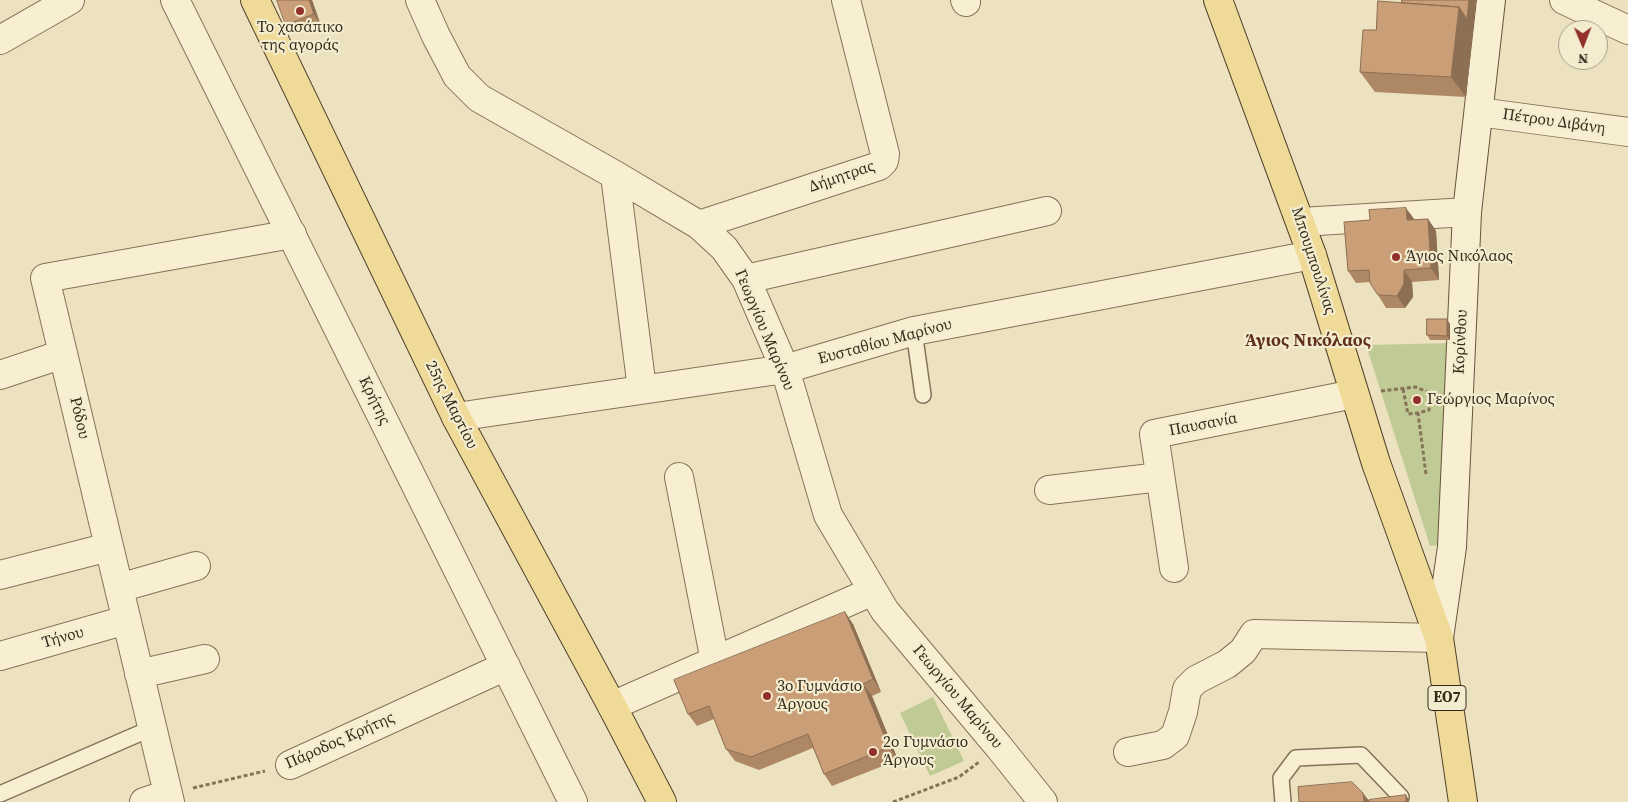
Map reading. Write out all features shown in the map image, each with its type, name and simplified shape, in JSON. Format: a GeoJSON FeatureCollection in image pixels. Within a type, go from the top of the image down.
{"type":"FeatureCollection","features":[{"type":"Feature","properties":{"kind":"main road","name":"25ης Μαρτίου"},"geometry":{"type":"LineString","coordinates":[[255,0],[456,416],[662,802]]}},
{"type":"Feature","properties":{"kind":"main road","name":"Μπουμπουλίνας"},"geometry":{"type":"LineString","coordinates":[[1218,0],[1301,222],[1376,463],[1439,638]]}},
{"type":"Feature","properties":{"kind":"main road","name":"Κορίνθου"},"geometry":{"type":"LineString","coordinates":[[1439,638],[1463,802]]}},
{"type":"Feature","properties":{"kind":"street"},"geometry":{"type":"LineString","coordinates":[[0,40],[70,0]]}},
{"type":"Feature","properties":{"kind":"street","name":"Κρήτης"},"geometry":{"type":"LineString","coordinates":[[175,0],[573,802]]}},
{"type":"Feature","properties":{"kind":"street","name":"Γεωργίου Μαρίνου"},"geometry":{"type":"LineString","coordinates":[[420,0],[457,76],[479,98],[699,225],[724,248],[746,279],[785,369],[828,514],[885,611],[999,746],[1043,802]]}},
{"type":"Feature","properties":{"kind":"street","name":"Δήμητρας"},"geometry":{"type":"LineString","coordinates":[[699,225],[879,166],[884,161],[885,154],[846,0]]}},
{"type":"Feature","properties":{"kind":"street","name":"Κορίνθου"},"geometry":{"type":"LineString","coordinates":[[1439,638],[1452,547],[1467,212],[1491,0]]}},
{"type":"Feature","properties":{"kind":"street"},"geometry":{"type":"LineString","coordinates":[[1564,0],[1628,30]]}},
{"type":"Feature","properties":{"kind":"street","name":"Πέτρου Διβάνη"},"geometry":{"type":"LineString","coordinates":[[1479,112],[1628,132]]}},
{"type":"Feature","properties":{"kind":"street"},"geometry":{"type":"LineString","coordinates":[[615,175],[642,389]]}},
{"type":"Feature","properties":{"kind":"street"},"geometry":{"type":"LineString","coordinates":[[746,279],[1047,211]]}},
{"type":"Feature","properties":{"kind":"street"},"geometry":{"type":"LineString","coordinates":[[1301,222],[1467,212]]}},
{"type":"Feature","properties":{"kind":"street","name":"Ρόδου"},"geometry":{"type":"LineString","coordinates":[[160,799],[152,728],[45,278],[292,234]]}},
{"type":"Feature","properties":{"kind":"street","name":"Ευσταθίου Μαρίνου"},"geometry":{"type":"LineString","coordinates":[[456,416],[785,369],[914,331],[1312,255]]}},
{"type":"Feature","properties":{"kind":"street"},"geometry":{"type":"LineString","coordinates":[[0,375],[63,354]]}},
{"type":"Feature","properties":{"kind":"street","name":"Παυσανία"},"geometry":{"type":"LineString","coordinates":[[1174,568],[1154,434],[1354,394]]}},
{"type":"Feature","properties":{"kind":"street"},"geometry":{"type":"LineString","coordinates":[[679,477],[715,661]]}},
{"type":"Feature","properties":{"kind":"street"},"geometry":{"type":"LineString","coordinates":[[1049,490],[1160,477]]}},
{"type":"Feature","properties":{"kind":"street"},"geometry":{"type":"LineString","coordinates":[[0,576],[109,547]]}},
{"type":"Feature","properties":{"kind":"street"},"geometry":{"type":"LineString","coordinates":[[119,588],[196,566]]}},
{"type":"Feature","properties":{"kind":"street"},"geometry":{"type":"LineString","coordinates":[[612,706],[873,591]]}},
{"type":"Feature","properties":{"kind":"street","name":"Τήνου"},"geometry":{"type":"LineString","coordinates":[[0,656],[126,620]]}},
{"type":"Feature","properties":{"kind":"street"},"geometry":{"type":"LineString","coordinates":[[1128,752],[1163,745],[1175,736],[1183,712],[1187,688],[1196,680],[1232,660],[1243,650],[1254,634],[1439,638]]}},
{"type":"Feature","properties":{"kind":"street"},"geometry":{"type":"LineString","coordinates":[[139,674],[205,658]]}},
{"type":"Feature","properties":{"kind":"street","name":"Πάροδος Κρήτης"},"geometry":{"type":"LineString","coordinates":[[290,765],[506,666]]}},
{"type":"Feature","properties":{"kind":"lane"},"geometry":{"type":"LineString","coordinates":[[914,331],[923,395]]}},
{"type":"Feature","properties":{"kind":"lane"},"geometry":{"type":"LineString","coordinates":[[0,794],[152,728]]}},
{"type":"Feature","properties":{"kind":"lane"},"geometry":{"type":"LineString","coordinates":[[1283,802],[1281,778],[1296,758],[1361,755],[1401,797]]}},
{"type":"Feature","properties":{"kind":"path"},"geometry":{"type":"LineString","coordinates":[[1354,394],[1416,386],[1431,394],[1458,394]]}},
{"type":"Feature","properties":{"kind":"path"},"geometry":{"type":"LineString","coordinates":[[1403,389],[1408,414],[1418,413]]}},
{"type":"Feature","properties":{"kind":"path"},"geometry":{"type":"LineString","coordinates":[[893,802],[959,777],[999,746]]}},
{"type":"Feature","properties":{"kind":"path","name":"Πάροδος Κρήτης"},"geometry":{"type":"LineString","coordinates":[[160,799],[290,765]]}},
{"type":"Feature","properties":{"kind":"green space"},"geometry":{"type":"Polygon","coordinates":[[[1455,343],[1441,545],[1430,546],[1366,345],[1455,343]]]}},
{"type":"Feature","properties":{"kind":"green space"},"geometry":{"type":"Polygon","coordinates":[[[933,697],[964,761],[930,776],[900,713],[933,697]]]}},
{"type":"Feature","properties":{"kind":"building","name":"Το χασάπικο της αγοράς"},"geometry":{"type":"Polygon","coordinates":[[[277,0],[309,0],[314,14],[286,25],[277,0]]]}},
{"type":"Feature","properties":{"kind":"building"},"geometry":{"type":"Polygon","coordinates":[[[1402,0],[1469,0],[1467,19],[1459,7],[1402,3],[1402,0]]]}},
{"type":"Feature","properties":{"kind":"building"},"geometry":{"type":"Polygon","coordinates":[[[1378,1],[1459,7],[1451,77],[1360,72],[1363,30],[1376,30],[1378,1]]]}},
{"type":"Feature","properties":{"kind":"building","name":"Άγιος Νικόλαος"},"geometry":{"type":"Polygon","coordinates":[[[1406,208],[1407,220],[1428,219],[1431,268],[1404,270],[1404,284],[1397,296],[1378,295],[1370,283],[1369,270],[1348,271],[1344,222],[1370,220],[1369,210],[1406,208]]]}},
{"type":"Feature","properties":{"kind":"building"},"geometry":{"type":"Polygon","coordinates":[[[1427,319],[1447,319],[1447,336],[1427,335],[1427,319]]]}},
{"type":"Feature","properties":{"kind":"building"},"geometry":{"type":"Polygon","coordinates":[[[845,612],[873,679],[863,684],[889,747],[824,774],[808,734],[751,757],[726,749],[709,706],[688,714],[674,680],[845,612]]]}},
{"type":"Feature","properties":{"kind":"building"},"geometry":{"type":"Polygon","coordinates":[[[1352,782],[1363,793],[1364,802],[1299,802],[1298,787],[1352,782]]]}},
{"type":"Feature","properties":{"kind":"building"},"geometry":{"type":"Polygon","coordinates":[[[1406,795],[1406,802],[1369,802],[1369,800],[1406,795]]]}},
{"type":"Feature","properties":{"kind":"place","name":"Το χασάπικο της αγοράς"},"geometry":{"type":"Point","coordinates":[300,11]}},
{"type":"Feature","properties":{"kind":"place","name":"Άγιος Νικόλαος"},"geometry":{"type":"Point","coordinates":[1396,257]}},
{"type":"Feature","properties":{"kind":"place","name":"Γεώργιος Μαρίνος"},"geometry":{"type":"Point","coordinates":[1417,400]}},
{"type":"Feature","properties":{"kind":"place","name":"3ο Γυμνάσιο Άργους"},"geometry":{"type":"Point","coordinates":[767,696]}},
{"type":"Feature","properties":{"kind":"place","name":"2ο Γυμνάσιο Άργους"},"geometry":{"type":"Point","coordinates":[873,752]}},
{"type":"Feature","properties":{"kind":"district","name":"Άγιος Νικόλαος"},"geometry":{"type":"Point","coordinates":[1308,341]}}]}
